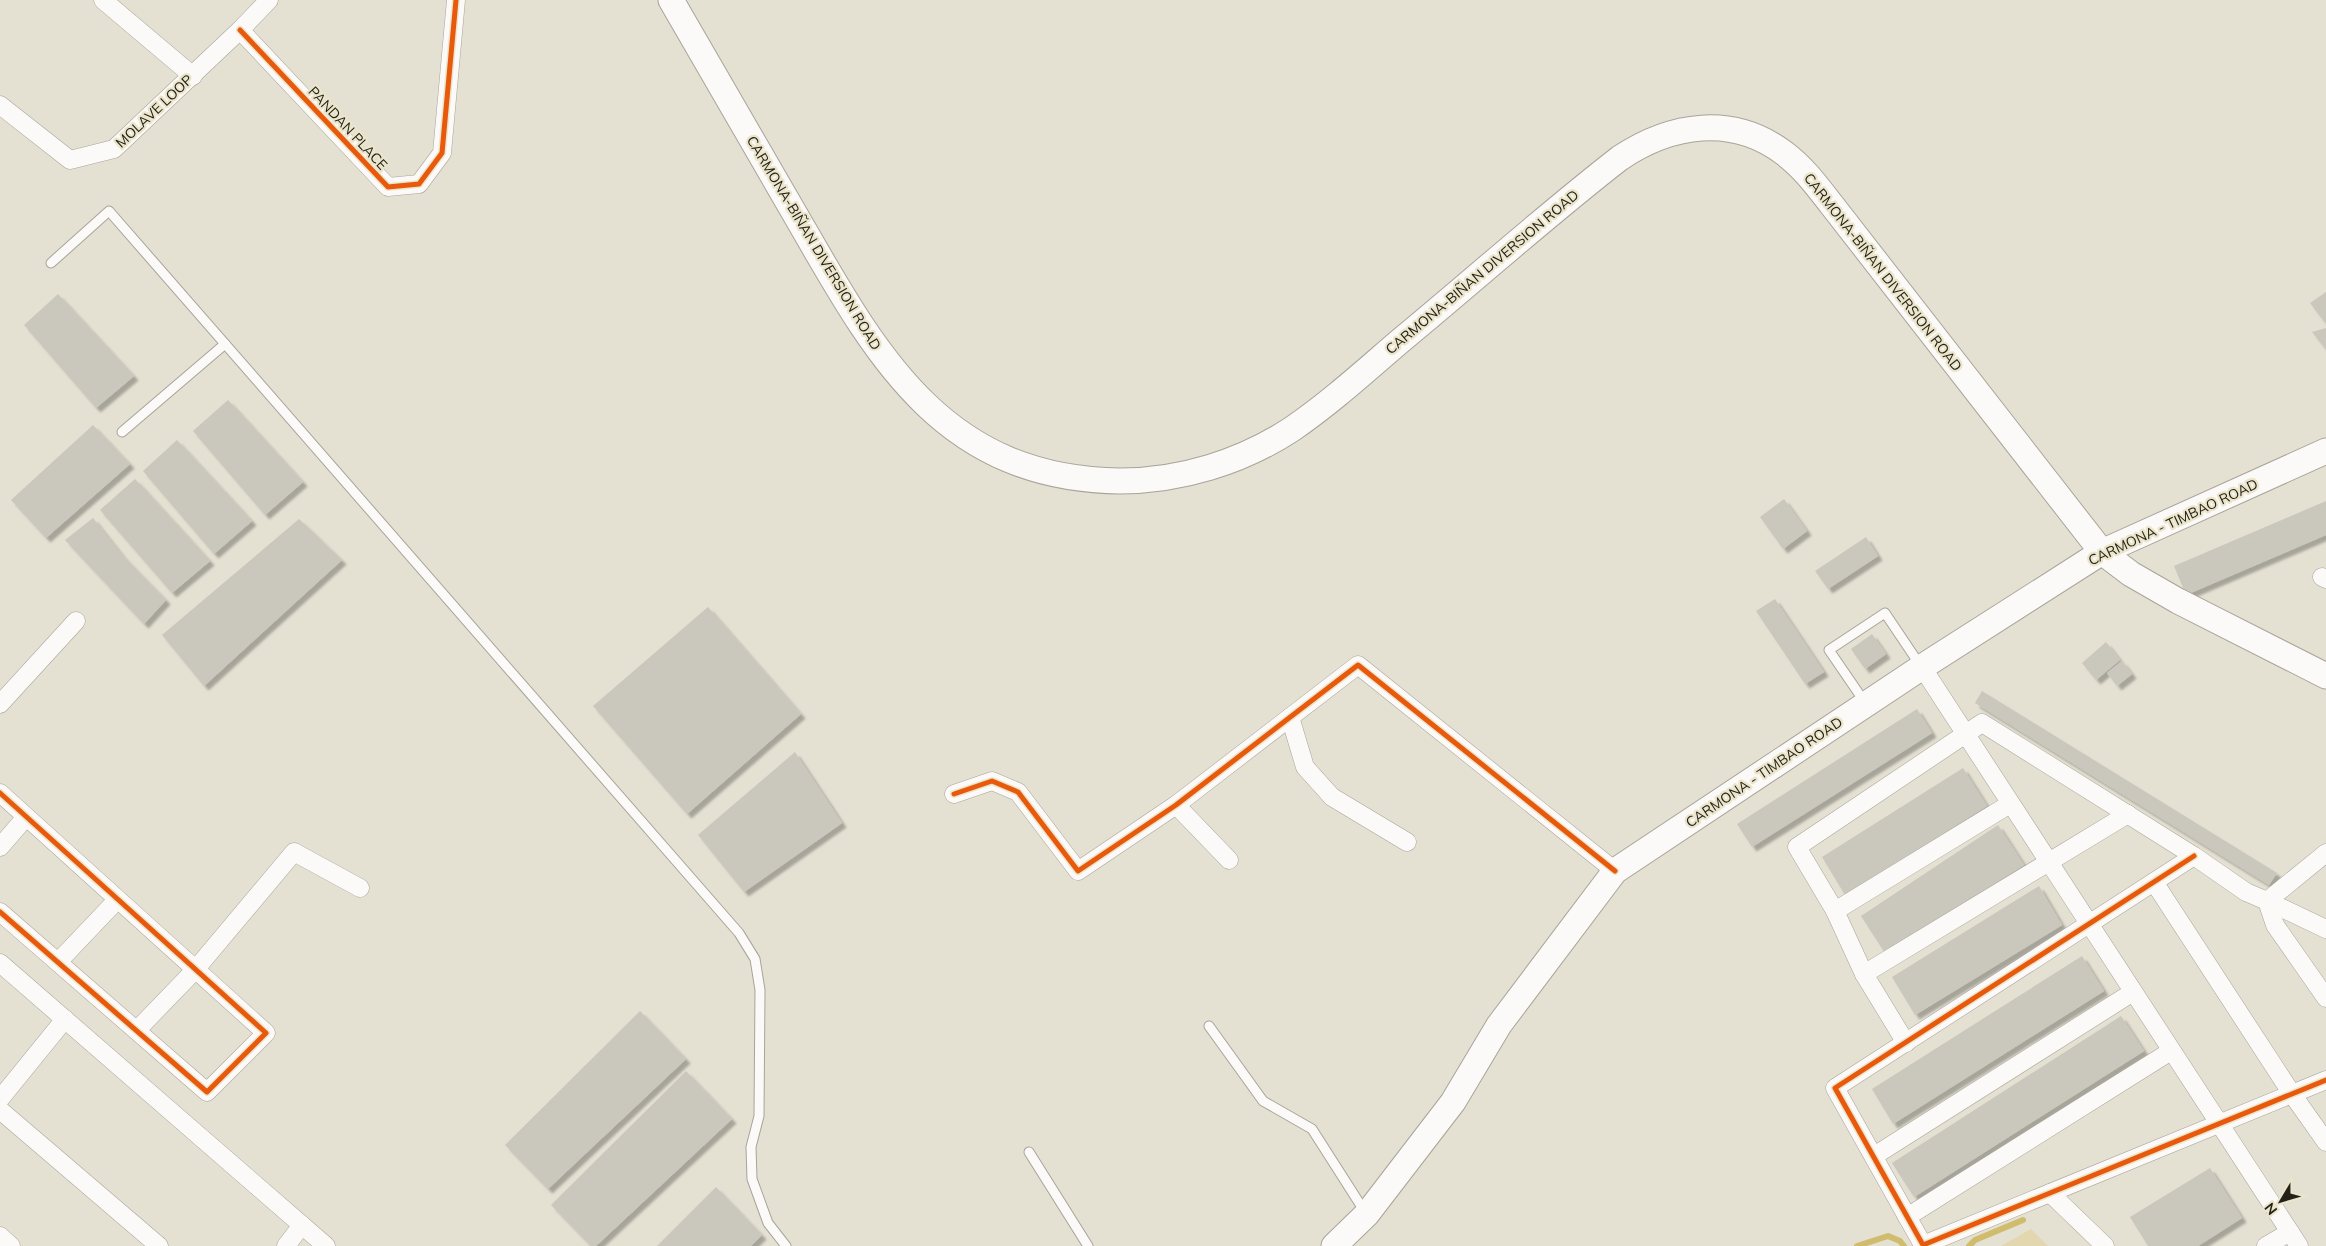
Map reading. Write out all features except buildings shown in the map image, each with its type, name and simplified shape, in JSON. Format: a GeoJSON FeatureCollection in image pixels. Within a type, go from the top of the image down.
{"type":"FeatureCollection","features":[{"type":"Feature","properties":{"kind":"main road","name":"CARMONA-BIÑAN DIVERSION ROAD"},"geometry":{"type":"LineString","coordinates":[[670,0],[846,302],[882,357],[920,399],[945,421],[968,438],[1016,461],[1043,470],[1078,478],[1154,480],[1189,473],[1229,461],[1261,447],[1319,410],[1620,158],[1662,135],[1694,127],[1712,128],[1744,134],[1758,139],[1784,153],[1796,163],[1831,204],[2102,552],[2131,574],[2178,601],[2326,676]]}},
{"type":"Feature","properties":{"kind":"main road","name":"CARMONA - TIMBAO ROAD"},"geometry":{"type":"LineString","coordinates":[[1334,1246],[1367,1214],[1453,1102],[1500,1025],[1615,871],[1922,667],[2102,552],[2326,451]]}},
{"type":"Feature","properties":{"kind":"street"},"geometry":{"type":"LineString","coordinates":[[103,0],[193,76]]}},
{"type":"Feature","properties":{"kind":"street","name":"MOLAVE LOOP"},"geometry":{"type":"LineString","coordinates":[[0,105],[70,160],[114,149],[193,76],[269,0]]}},
{"type":"Feature","properties":{"kind":"street","name":"PANDAN PLACE"},"geometry":{"type":"LineString","coordinates":[[240,30],[388,187],[419,184],[442,153],[456,0]]}},
{"type":"Feature","properties":{"kind":"street"},"geometry":{"type":"LineString","coordinates":[[0,704],[76,621]]}},
{"type":"Feature","properties":{"kind":"street"},"geometry":{"type":"LineString","coordinates":[[954,794],[992,781],[1018,792],[1078,871],[1176,805],[1358,665],[1615,871]]}},
{"type":"Feature","properties":{"kind":"street"},"geometry":{"type":"LineString","coordinates":[[1922,667],[2048,864],[2294,1239],[2266,1246]]}},
{"type":"Feature","properties":{"kind":"street"},"geometry":{"type":"LineString","coordinates":[[1290,717],[1305,767],[1332,797],[1407,842]]}},
{"type":"Feature","properties":{"kind":"street"},"geometry":{"type":"LineString","coordinates":[[1906,1043],[1864,974],[1835,911],[1797,847],[1982,723],[2194,856],[2246,892],[2326,929]]}},
{"type":"Feature","properties":{"kind":"street"},"geometry":{"type":"LineString","coordinates":[[0,793],[266,1033],[207,1092],[0,912]]}},
{"type":"Feature","properties":{"kind":"street"},"geometry":{"type":"LineString","coordinates":[[1835,911],[2010,804]]}},
{"type":"Feature","properties":{"kind":"street"},"geometry":{"type":"LineString","coordinates":[[1176,805],[1229,860]]}},
{"type":"Feature","properties":{"kind":"street"},"geometry":{"type":"LineString","coordinates":[[1864,974],[2128,814]]}},
{"type":"Feature","properties":{"kind":"street"},"geometry":{"type":"LineString","coordinates":[[0,847],[26,817]]}},
{"type":"Feature","properties":{"kind":"street"},"geometry":{"type":"LineString","coordinates":[[137,1030],[195,970],[294,852],[360,888]]}},
{"type":"Feature","properties":{"kind":"street"},"geometry":{"type":"LineString","coordinates":[[2267,901],[2326,853]]}},
{"type":"Feature","properties":{"kind":"street"},"geometry":{"type":"LineString","coordinates":[[2194,856],[1836,1088],[1923,1245],[2326,1080]]}},
{"type":"Feature","properties":{"kind":"street"},"geometry":{"type":"LineString","coordinates":[[2154,882],[2292,1094],[2326,1142]]}},
{"type":"Feature","properties":{"kind":"street"},"geometry":{"type":"LineString","coordinates":[[58,962],[118,900]]}},
{"type":"Feature","properties":{"kind":"street"},"geometry":{"type":"LineString","coordinates":[[2267,901],[2275,925],[2326,998]]}},
{"type":"Feature","properties":{"kind":"street"},"geometry":{"type":"LineString","coordinates":[[0,963],[326,1246]]}},
{"type":"Feature","properties":{"kind":"street"},"geometry":{"type":"LineString","coordinates":[[1874,1156],[2133,992]]}},
{"type":"Feature","properties":{"kind":"street"},"geometry":{"type":"LineString","coordinates":[[0,1099],[65,1019]]}},
{"type":"Feature","properties":{"kind":"street"},"geometry":{"type":"LineString","coordinates":[[1907,1217],[2171,1051]]}},
{"type":"Feature","properties":{"kind":"street"},"geometry":{"type":"LineString","coordinates":[[0,1110],[159,1246]]}},
{"type":"Feature","properties":{"kind":"street"},"geometry":{"type":"LineString","coordinates":[[2050,1192],[2105,1246]]}},
{"type":"Feature","properties":{"kind":"street"},"geometry":{"type":"LineString","coordinates":[[286,1246],[302,1225]]}},
{"type":"Feature","properties":{"kind":"street"},"geometry":{"type":"LineString","coordinates":[[0,1236],[11,1246]]}},
{"type":"Feature","properties":{"kind":"lane"},"geometry":{"type":"LineString","coordinates":[[51,263],[109,211],[739,933],[755,959],[760,990],[759,1116],[751,1147],[752,1179],[768,1223],[786,1246]]}},
{"type":"Feature","properties":{"kind":"lane"},"geometry":{"type":"LineString","coordinates":[[122,432],[225,344]]}},
{"type":"Feature","properties":{"kind":"lane"},"geometry":{"type":"LineString","coordinates":[[1866,704],[1830,650],[1885,613],[1922,667]]}},
{"type":"Feature","properties":{"kind":"lane"},"geometry":{"type":"LineString","coordinates":[[1209,1026],[1263,1100],[1312,1129],[1367,1214]]}},
{"type":"Feature","properties":{"kind":"lane"},"geometry":{"type":"LineString","coordinates":[[1029,1152],[1088,1246]]}},
{"type":"Feature","properties":{"kind":"shaded area"},"geometry":{"type":"Polygon","coordinates":[[[2031,1229],[2048,1246],[2001,1246],[2031,1229]]]}},
{"type":"Feature","properties":{"kind":"waterway"},"geometry":{"type":"LineString","coordinates":[[1969,1246],[1975,1240],[2023,1220]]}},
{"type":"Feature","properties":{"kind":"waterway"},"geometry":{"type":"LineString","coordinates":[[1857,1246],[1888,1236],[1900,1241],[1904,1246]]}},
{"type":"Feature","properties":{"kind":"cycle path"},"geometry":{"type":"LineString","coordinates":[[240,30],[388,187],[419,184],[442,153],[456,0]]}},
{"type":"Feature","properties":{"kind":"cycle path"},"geometry":{"type":"LineString","coordinates":[[954,794],[992,781],[1018,792],[1078,871],[1176,805],[1358,665],[1615,871]]}},
{"type":"Feature","properties":{"kind":"cycle path"},"geometry":{"type":"LineString","coordinates":[[0,793],[266,1033],[207,1092],[0,912]]}},
{"type":"Feature","properties":{"kind":"cycle path"},"geometry":{"type":"LineString","coordinates":[[2194,856],[1835,1088],[1923,1245],[2326,1080]]}}]}
